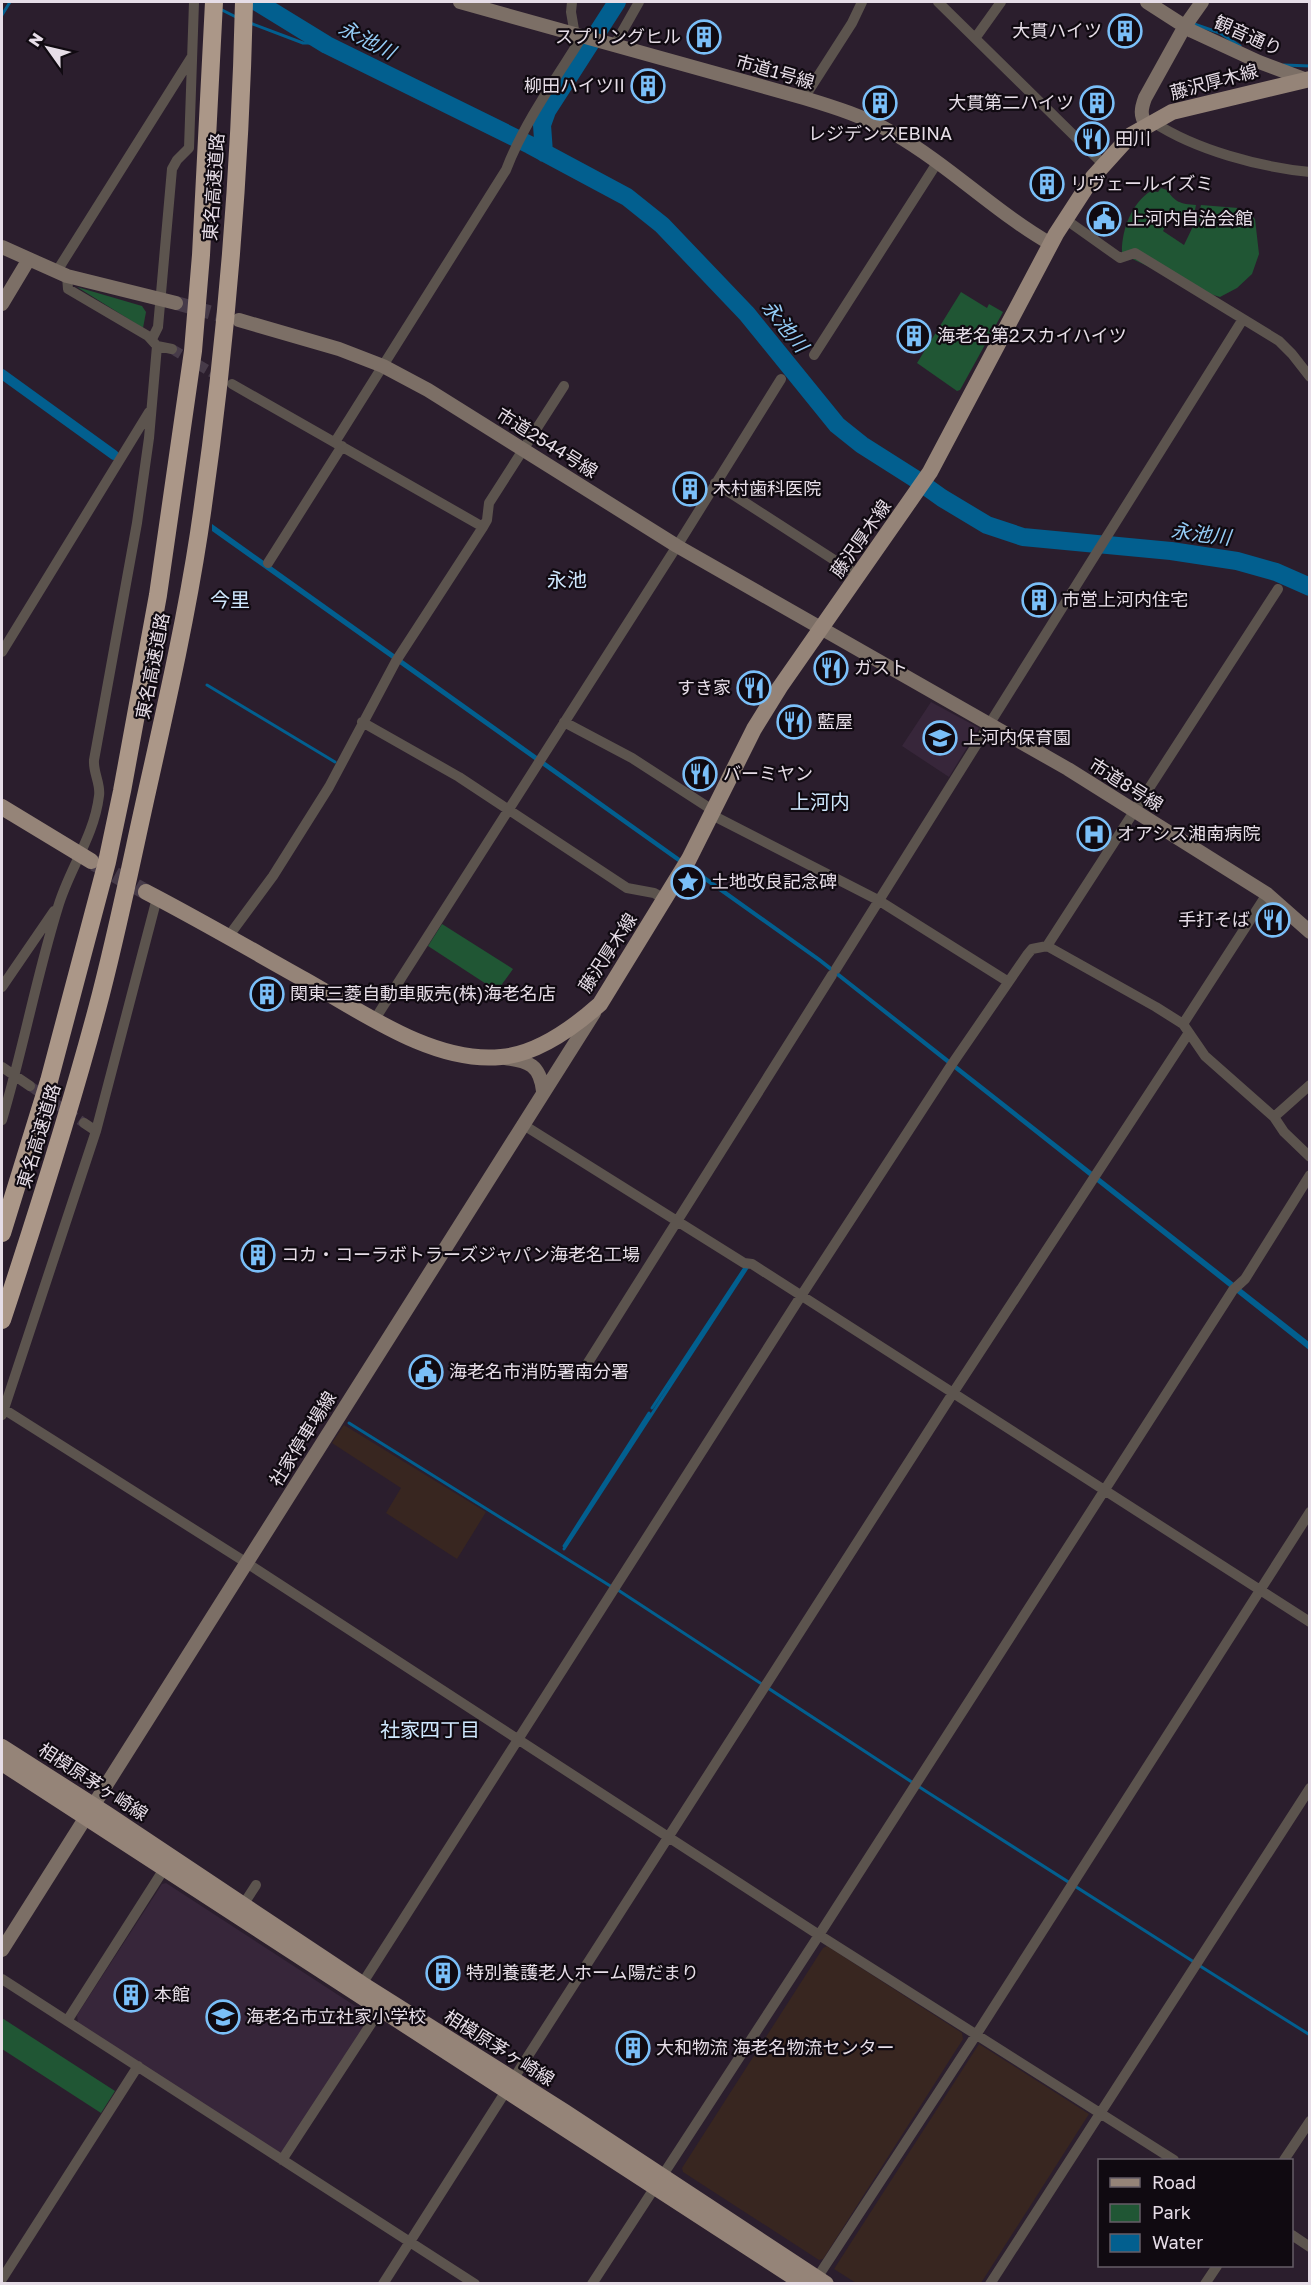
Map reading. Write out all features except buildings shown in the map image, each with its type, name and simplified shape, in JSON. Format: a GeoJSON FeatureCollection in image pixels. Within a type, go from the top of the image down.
{"type":"FeatureCollection","features":[{"type":"Feature","properties":{"kind":"highway","name":"東名高速道路"},"geometry":{"type":"LineString","coordinates":[[2,1233],[49,1081],[93,859],[122,791],[158,595],[187,397],[197,303],[206,178],[214,2]]}},
{"type":"Feature","properties":{"kind":"highway","name":"東名高速道路"},"geometry":{"type":"LineString","coordinates":[[2,1320],[71,1102],[98,1005],[169,698],[199,534],[221,357],[235,194],[242,85],[244,2]]}},
{"type":"Feature","properties":{"kind":"main road","name":"藤沢厚木線"},"geometry":{"type":"LineString","coordinates":[[152,895],[424,1044],[471,1056],[502,1057],[535,1047],[563,1032],[600,1004],[687,864],[754,729],[930,472],[1050,244],[1103,164],[1131,135],[1172,112],[1308,79]]}},
{"type":"Feature","properties":{"kind":"main road"},"geometry":{"type":"LineString","coordinates":[[2,807],[93,859]]}},
{"type":"Feature","properties":{"kind":"main road","name":"相模原茅ヶ崎線"},"geometry":{"type":"LineString","coordinates":[[2,1747],[164,1869],[380,2010],[509,2086],[565,2112],[659,2182],[748,2231],[816,2282]]}},
{"type":"Feature","properties":{"kind":"main road","name":"相模原茅ヶ崎線"},"geometry":{"type":"LineString","coordinates":[[2,1764],[89,1811],[243,1905],[509,2086]]}},
{"type":"Feature","properties":{"kind":"street"},"geometry":{"type":"LineString","coordinates":[[2,987],[93,859],[90,833],[100,792],[94,774],[94,760],[131,556],[152,408],[155,342],[172,169],[189,148],[194,2]]}},
{"type":"Feature","properties":{"kind":"street","name":"市道1号線"},"geometry":{"type":"LineString","coordinates":[[460,2],[804,98],[851,114],[894,133],[1050,244]]}},
{"type":"Feature","properties":{"kind":"street"},"geometry":{"type":"LineString","coordinates":[[572,2],[571,12],[592,40]]}},
{"type":"Feature","properties":{"kind":"street"},"geometry":{"type":"LineString","coordinates":[[268,563],[382,366],[506,170],[527,128],[592,40],[639,2]]}},
{"type":"Feature","properties":{"kind":"street"},"geometry":{"type":"LineString","coordinates":[[804,98],[862,2]]}},
{"type":"Feature","properties":{"kind":"street"},"geometry":{"type":"LineString","coordinates":[[938,2],[1103,164]]}},
{"type":"Feature","properties":{"kind":"street"},"geometry":{"type":"LineString","coordinates":[[976,37],[1001,2]]}},
{"type":"Feature","properties":{"kind":"street","name":"観音通り"},"geometry":{"type":"LineString","coordinates":[[1148,2],[1185,26],[1259,62],[1308,79]]}},
{"type":"Feature","properties":{"kind":"street"},"geometry":{"type":"LineString","coordinates":[[1202,2],[1185,26],[1145,98],[1141,117],[1150,124],[1241,159],[1284,169],[1310,172]]}},
{"type":"Feature","properties":{"kind":"street"},"geometry":{"type":"LineString","coordinates":[[62,274],[192,58]]}},
{"type":"Feature","properties":{"kind":"street"},"geometry":{"type":"LineString","coordinates":[[814,355],[937,163]]}},
{"type":"Feature","properties":{"kind":"street"},"geometry":{"type":"LineString","coordinates":[[1065,219],[1120,258],[1135,253],[1154,267],[1279,341],[1293,354],[1310,377]]}},
{"type":"Feature","properties":{"kind":"street"},"geometry":{"type":"LineString","coordinates":[[2,247],[62,274],[176,303]]}},
{"type":"Feature","properties":{"kind":"street"},"geometry":{"type":"LineString","coordinates":[[2,304],[29,259]]}},
{"type":"Feature","properties":{"kind":"street"},"geometry":{"type":"LineString","coordinates":[[62,274],[68,289],[155,342],[172,349]]}},
{"type":"Feature","properties":{"kind":"street"},"geometry":{"type":"LineString","coordinates":[[584,1370],[1243,319]]}},
{"type":"Feature","properties":{"kind":"street","name":"市道2544号線"},"geometry":{"type":"LineString","coordinates":[[239,320],[339,349],[382,366],[428,390],[677,546],[821,628]]}},
{"type":"Feature","properties":{"kind":"street"},"geometry":{"type":"LineString","coordinates":[[375,1019],[781,379]]}},
{"type":"Feature","properties":{"kind":"street"},"geometry":{"type":"LineString","coordinates":[[232,384],[483,527]]}},
{"type":"Feature","properties":{"kind":"street"},"geometry":{"type":"LineString","coordinates":[[228,937],[273,876],[329,787],[397,659],[488,520],[489,503],[564,386]]}},
{"type":"Feature","properties":{"kind":"street"},"geometry":{"type":"LineString","coordinates":[[2,652],[152,408]]}},
{"type":"Feature","properties":{"kind":"street"},"geometry":{"type":"LineString","coordinates":[[715,483],[859,576]]}},
{"type":"Feature","properties":{"kind":"street"},"geometry":{"type":"LineString","coordinates":[[1047,946],[1278,589]]}},
{"type":"Feature","properties":{"kind":"street","name":"市道8号線"},"geometry":{"type":"LineString","coordinates":[[821,628],[1068,769],[1267,894],[1310,932]]}},
{"type":"Feature","properties":{"kind":"street"},"geometry":{"type":"LineString","coordinates":[[362,722],[413,750],[508,809],[627,888],[654,893],[665,899]]}},
{"type":"Feature","properties":{"kind":"street"},"geometry":{"type":"LineString","coordinates":[[564,722],[632,758],[713,813],[878,900],[1007,981]]}},
{"type":"Feature","properties":{"kind":"street"},"geometry":{"type":"LineString","coordinates":[[383,2283],[953,1393],[1095,1178],[1267,894]]}},
{"type":"Feature","properties":{"kind":"street"},"geometry":{"type":"LineString","coordinates":[[152,895],[96,1131],[2,1411],[246,1562],[819,1935],[1172,2159]]}},
{"type":"Feature","properties":{"kind":"street"},"geometry":{"type":"LineString","coordinates":[[2,1120],[58,906]]}},
{"type":"Feature","properties":{"kind":"street"},"geometry":{"type":"LineString","coordinates":[[362,1984],[801,1296],[1007,981],[1032,949],[1047,946],[1156,1007],[1186,1029],[1205,1056],[1274,1117],[1284,1132],[1310,1157]]}},
{"type":"Feature","properties":{"kind":"street","name":"社家停車場線"},"geometry":{"type":"LineString","coordinates":[[2,1950],[522,1124],[600,1004]]}},
{"type":"Feature","properties":{"kind":"street"},"geometry":{"type":"LineString","coordinates":[[535,1047],[549,1049],[553,1052],[558,1068]]}},
{"type":"Feature","properties":{"kind":"street"},"geometry":{"type":"LineString","coordinates":[[502,1057],[532,1065],[540,1074],[543,1091]]}},
{"type":"Feature","properties":{"kind":"street"},"geometry":{"type":"LineString","coordinates":[[2,1067],[30,1086]]}},
{"type":"Feature","properties":{"kind":"street"},"geometry":{"type":"LineString","coordinates":[[1274,1117],[1310,1084]]}},
{"type":"Feature","properties":{"kind":"street"},"geometry":{"type":"LineString","coordinates":[[84,1123],[96,1131]]}},
{"type":"Feature","properties":{"kind":"street"},"geometry":{"type":"LineString","coordinates":[[522,1124],[744,1263],[753,1264],[1310,1623]]}},
{"type":"Feature","properties":{"kind":"street"},"geometry":{"type":"LineString","coordinates":[[592,2283],[819,1935],[1235,1287],[1245,1279],[1310,1175]]}},
{"type":"Feature","properties":{"kind":"street"},"geometry":{"type":"LineString","coordinates":[[816,2282],[1310,1512]]}},
{"type":"Feature","properties":{"kind":"street"},"geometry":{"type":"LineString","coordinates":[[990,2283],[1310,1788]]}},
{"type":"Feature","properties":{"kind":"street"},"geometry":{"type":"LineString","coordinates":[[67,2021],[164,1869]]}},
{"type":"Feature","properties":{"kind":"street"},"geometry":{"type":"LineString","coordinates":[[243,1905],[256,1885]]}},
{"type":"Feature","properties":{"kind":"street"},"geometry":{"type":"LineString","coordinates":[[2,1979],[475,2283]]}},
{"type":"Feature","properties":{"kind":"street"},"geometry":{"type":"LineString","coordinates":[[282,2160],[380,2010]]}},
{"type":"Feature","properties":{"kind":"street"},"geometry":{"type":"LineString","coordinates":[[2,2279],[138,2066]]}},
{"type":"Feature","properties":{"kind":"street"},"geometry":{"type":"LineString","coordinates":[[1285,2159],[1310,2121]]}},
{"type":"Feature","properties":{"kind":"street"},"geometry":{"type":"LineString","coordinates":[[1293,2236],[1310,2247]]}},
{"type":"Feature","properties":{"kind":"street"},"geometry":{"type":"LineString","coordinates":[[1205,2283],[1216,2267]]}},
{"type":"Feature","properties":{"kind":"shaded area","name":"上河内保育園"},"geometry":{"type":"Polygon","coordinates":[[[931,702],[979,728],[949,777],[902,746],[931,702]]]}},
{"type":"Feature","properties":{"kind":"shaded area"},"geometry":{"type":"Polygon","coordinates":[[[344,1425],[486,1512],[457,1559],[386,1513],[401,1488],[332,1443],[344,1425]]]}},
{"type":"Feature","properties":{"kind":"shaded area","name":"海老名市立社家小学校"},"geometry":{"type":"Polygon","coordinates":[[[166,1883],[369,2015],[370,2019],[284,2152],[279,2153],[78,2023],[77,2015],[162,1884],[166,1883]]]}},
{"type":"Feature","properties":{"kind":"shaded area"},"geometry":{"type":"Polygon","coordinates":[[[827,1946],[962,2033],[963,2039],[823,2259],[819,2260],[683,2172],[682,2168],[823,1948],[827,1946]]]}},
{"type":"Feature","properties":{"kind":"shaded area"},"geometry":{"type":"Polygon","coordinates":[[[979,2044],[1089,2114],[981,2283],[856,2283],[834,2269],[979,2044]]]}},
{"type":"Feature","properties":{"kind":"green space"},"geometry":{"type":"Polygon","coordinates":[[[1161,188],[1167,190],[1178,202],[1196,205],[1194,215],[1189,222],[1177,213],[1170,218],[1163,231],[1184,245],[1201,205],[1238,208],[1248,212],[1255,219],[1259,254],[1252,274],[1237,288],[1220,297],[1200,291],[1122,254],[1125,228],[1133,210],[1144,196],[1151,191],[1158,192],[1161,188]]]}},
{"type":"Feature","properties":{"kind":"green space"},"geometry":{"type":"Polygon","coordinates":[[[77,287],[142,306],[146,312],[143,328],[77,287]]]}},
{"type":"Feature","properties":{"kind":"green space"},"geometry":{"type":"Polygon","coordinates":[[[961,292],[987,308],[989,304],[1003,312],[960,390],[957,391],[917,363],[961,292]]]}},
{"type":"Feature","properties":{"kind":"green space"},"geometry":{"type":"Polygon","coordinates":[[[442,924],[513,969],[497,991],[428,946],[442,924]]]}},
{"type":"Feature","properties":{"kind":"green space"},"geometry":{"type":"Polygon","coordinates":[[[2,2018],[115,2091],[101,2113],[2,2049],[2,2018]]]}},
{"type":"Feature","properties":{"kind":"water"},"geometry":{"type":"Polygon","coordinates":[[[212,524],[820,958],[1309,1342],[1309,1350],[819,962],[212,531],[212,524]]]}},
{"type":"Feature","properties":{"kind":"waterway"},"geometry":{"type":"LineString","coordinates":[[2,15],[10,2]]}},
{"type":"Feature","properties":{"kind":"waterway","name":"永池川"},"geometry":{"type":"LineString","coordinates":[[257,2],[327,45],[530,145],[627,197],[662,225],[747,314],[837,425],[862,445],[987,525],[1023,537],[1171,551],[1237,561],[1276,572],[1310,587]]}},
{"type":"Feature","properties":{"kind":"waterway"},"geometry":{"type":"LineString","coordinates":[[544,153],[542,125],[547,111],[617,2]]}},
{"type":"Feature","properties":{"kind":"waterway"},"geometry":{"type":"LineString","coordinates":[[220,9],[238,18]]}},
{"type":"Feature","properties":{"kind":"waterway"},"geometry":{"type":"LineString","coordinates":[[250,23],[303,43],[323,43]]}},
{"type":"Feature","properties":{"kind":"waterway"},"geometry":{"type":"LineString","coordinates":[[1194,24],[1220,33],[1240,46]]}},
{"type":"Feature","properties":{"kind":"waterway"},"geometry":{"type":"LineString","coordinates":[[1284,65],[1310,66]]}},
{"type":"Feature","properties":{"kind":"waterway"},"geometry":{"type":"LineString","coordinates":[[2,374],[114,455]]}},
{"type":"Feature","properties":{"kind":"waterway"},"geometry":{"type":"LineString","coordinates":[[207,685],[335,762]]}},
{"type":"Feature","properties":{"kind":"waterway"},"geometry":{"type":"LineString","coordinates":[[564,1549],[747,1268]]}},
{"type":"Feature","properties":{"kind":"waterway"},"geometry":{"type":"LineString","coordinates":[[652,1408],[744,1269]]}},
{"type":"Feature","properties":{"kind":"waterway"},"geometry":{"type":"LineString","coordinates":[[564,1546],[649,1413]]}},
{"type":"Feature","properties":{"kind":"waterway"},"geometry":{"type":"LineString","coordinates":[[349,1423],[612,1587]]}},
{"type":"Feature","properties":{"kind":"waterway"},"geometry":{"type":"LineString","coordinates":[[618,1590],[924,1790],[1194,1962]]}},
{"type":"Feature","properties":{"kind":"waterway"},"geometry":{"type":"LineString","coordinates":[[1200,1966],[1310,2035]]}},
{"type":"Feature","properties":{"kind":"tunnel"},"geometry":{"type":"LineString","coordinates":[[176,303],[234,319]]}},
{"type":"Feature","properties":{"kind":"tunnel"},"geometry":{"type":"LineString","coordinates":[[172,349],[221,378]]}},
{"type":"Feature","properties":{"kind":"tunnel"},"geometry":{"type":"LineString","coordinates":[[94,863],[146,892]]}},
{"type":"Feature","properties":{"kind":"tunnel"},"geometry":{"type":"LineString","coordinates":[[30,1086],[84,1123]]}},
{"type":"Feature","properties":{"kind":"place","name":"大貫ハイツ"},"geometry":{"type":"Point","coordinates":[1125,31]}},
{"type":"Feature","properties":{"kind":"place","name":"スプリングヒル"},"geometry":{"type":"Point","coordinates":[704,37]}},
{"type":"Feature","properties":{"kind":"place","name":"柳田ハイツII"},"geometry":{"type":"Point","coordinates":[648,86]}},
{"type":"Feature","properties":{"kind":"place","name":"レジデンスEBINA"},"geometry":{"type":"Point","coordinates":[880,103]}},
{"type":"Feature","properties":{"kind":"place","name":"大貫第二ハイツ"},"geometry":{"type":"Point","coordinates":[1097,103]}},
{"type":"Feature","properties":{"kind":"place","name":"田川"},"geometry":{"type":"Point","coordinates":[1092,139]}},
{"type":"Feature","properties":{"kind":"place","name":"リヴェールイズミ"},"geometry":{"type":"Point","coordinates":[1047,184]}},
{"type":"Feature","properties":{"kind":"place","name":"上河内自治会館"},"geometry":{"type":"Point","coordinates":[1104,219]}},
{"type":"Feature","properties":{"kind":"place","name":"海老名第2スカイハイツ"},"geometry":{"type":"Point","coordinates":[914,336]}},
{"type":"Feature","properties":{"kind":"place","name":"木村歯科医院"},"geometry":{"type":"Point","coordinates":[690,489]}},
{"type":"Feature","properties":{"kind":"place","name":"市営上河内住宅"},"geometry":{"type":"Point","coordinates":[1039,600]}},
{"type":"Feature","properties":{"kind":"place","name":"ガスト"},"geometry":{"type":"Point","coordinates":[831,668]}},
{"type":"Feature","properties":{"kind":"place","name":"すき家"},"geometry":{"type":"Point","coordinates":[754,688]}},
{"type":"Feature","properties":{"kind":"place","name":"藍屋"},"geometry":{"type":"Point","coordinates":[794,722]}},
{"type":"Feature","properties":{"kind":"place","name":"上河内保育園"},"geometry":{"type":"Point","coordinates":[940,738]}},
{"type":"Feature","properties":{"kind":"place","name":"バーミヤン"},"geometry":{"type":"Point","coordinates":[700,774]}},
{"type":"Feature","properties":{"kind":"place","name":"オアシス湘南病院"},"geometry":{"type":"Point","coordinates":[1094,834]}},
{"type":"Feature","properties":{"kind":"place","name":"土地改良記念碑"},"geometry":{"type":"Point","coordinates":[688,882]}},
{"type":"Feature","properties":{"kind":"place","name":"手打そば"},"geometry":{"type":"Point","coordinates":[1273,920]}},
{"type":"Feature","properties":{"kind":"place","name":"関東三菱自動車販売(株)海老名店"},"geometry":{"type":"Point","coordinates":[267,994]}},
{"type":"Feature","properties":{"kind":"place","name":"コカ・コーラボトラーズジャパン海老名工場"},"geometry":{"type":"Point","coordinates":[258,1255]}},
{"type":"Feature","properties":{"kind":"place","name":"海老名市消防署南分署"},"geometry":{"type":"Point","coordinates":[426,1372]}},
{"type":"Feature","properties":{"kind":"place","name":"特別養護老人ホーム陽だまり"},"geometry":{"type":"Point","coordinates":[443,1973]}},
{"type":"Feature","properties":{"kind":"place","name":"本館"},"geometry":{"type":"Point","coordinates":[131,1995]}},
{"type":"Feature","properties":{"kind":"place","name":"海老名市立社家小学校"},"geometry":{"type":"Point","coordinates":[223,2017]}},
{"type":"Feature","properties":{"kind":"place","name":"大和物流 海老名物流センター"},"geometry":{"type":"Point","coordinates":[633,2048]}},
{"type":"Feature","properties":{"kind":"district","name":"永池"},"geometry":{"type":"Point","coordinates":[567,580]}},
{"type":"Feature","properties":{"kind":"district","name":"今里"},"geometry":{"type":"Point","coordinates":[230,600]}},
{"type":"Feature","properties":{"kind":"district","name":"上河内"},"geometry":{"type":"Point","coordinates":[820,802]}},
{"type":"Feature","properties":{"kind":"district","name":"社家四丁目"},"geometry":{"type":"Point","coordinates":[430,1730]}}]}
